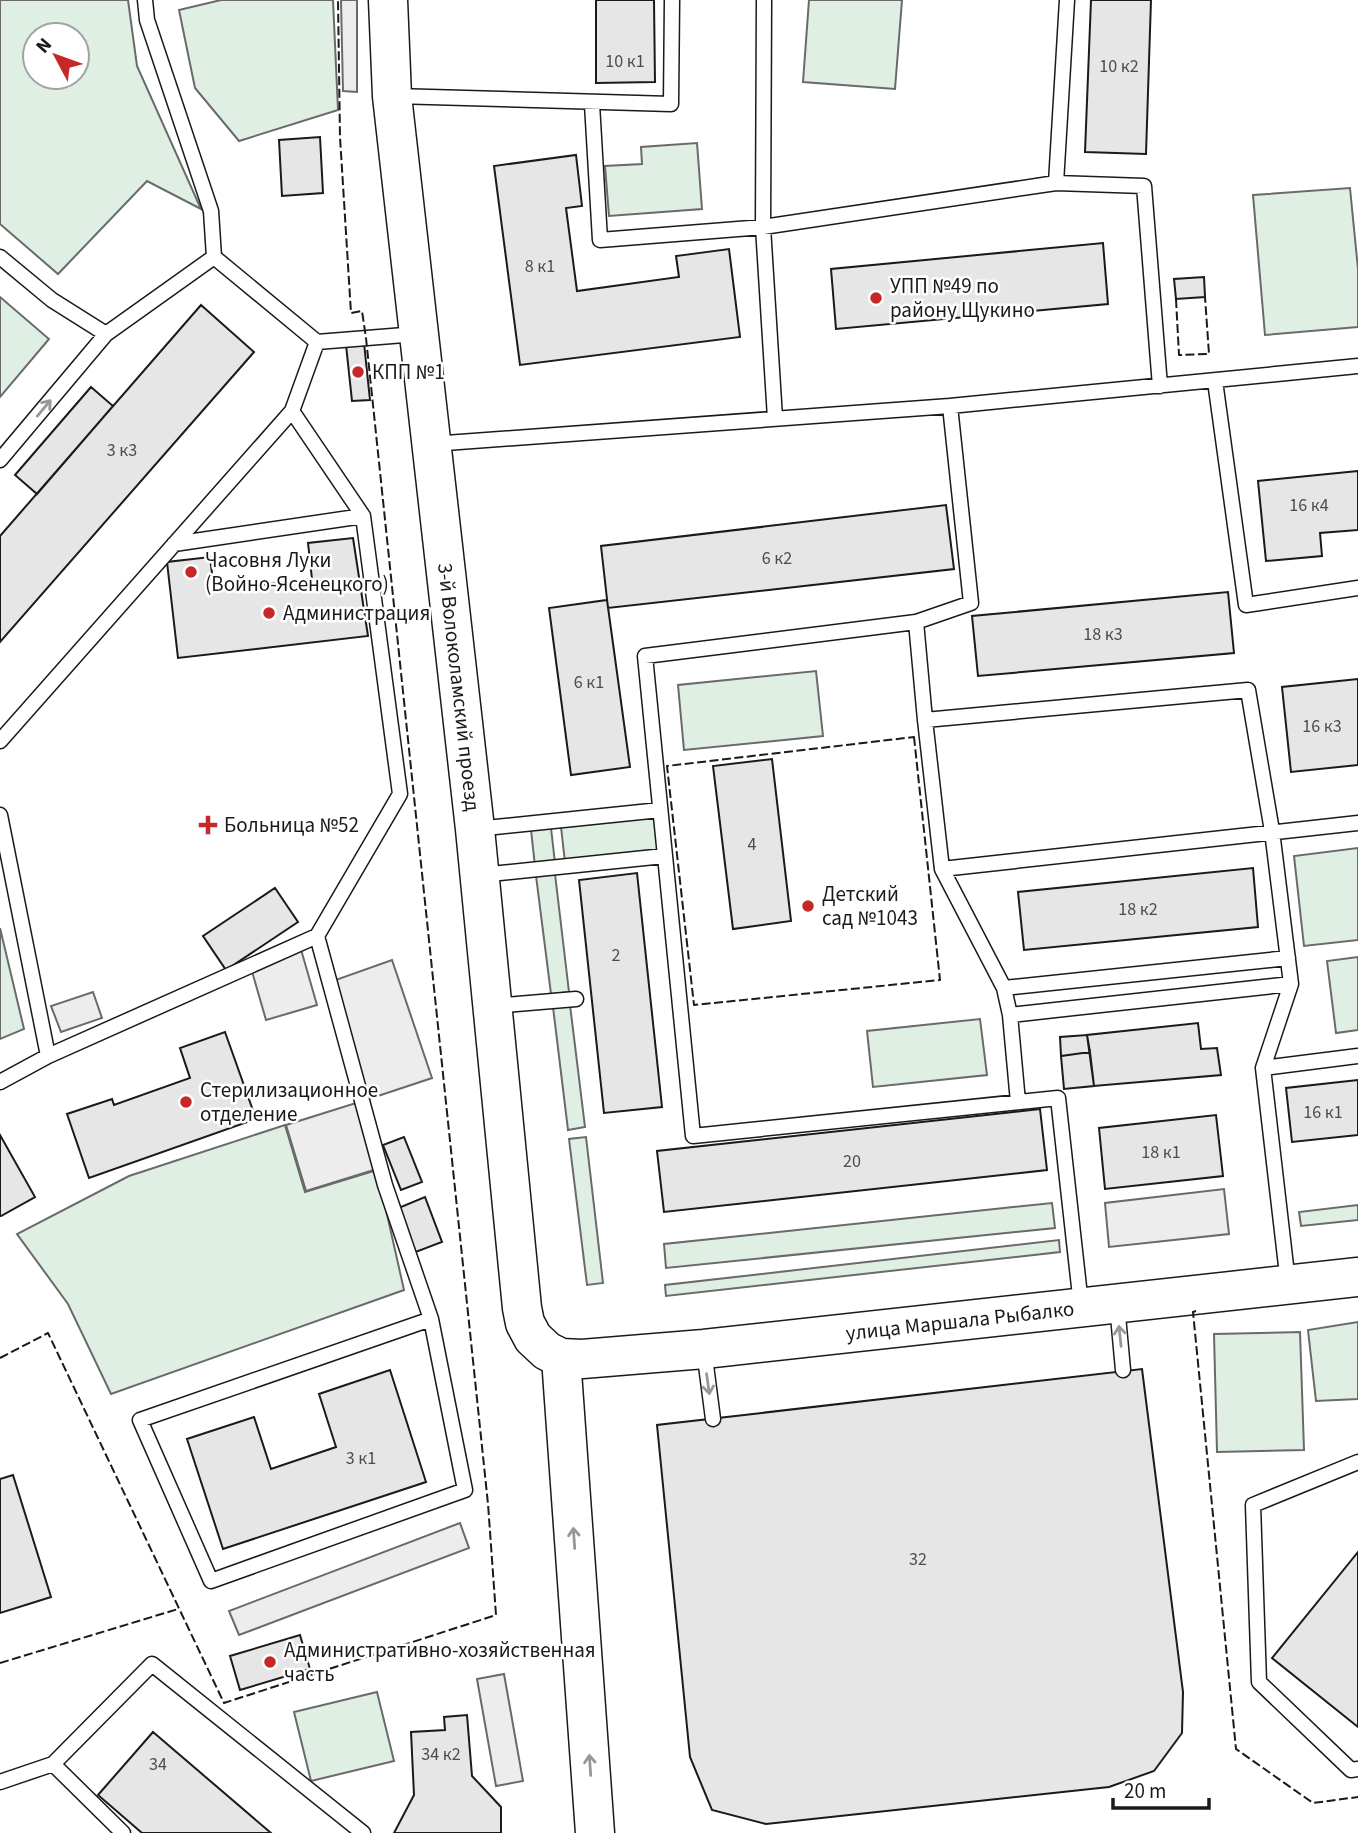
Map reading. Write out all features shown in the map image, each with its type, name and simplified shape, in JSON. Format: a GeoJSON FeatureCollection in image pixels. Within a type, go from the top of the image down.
{"type":"FeatureCollection","features":[{"type":"Feature","properties":{"kind":"street","name":"3-й Волоколамский проезд"},"geometry":{"type":"LineString","coordinates":[[388,0],[392,96],[429,444],[475,829],[525,1324],[533,1338],[561,1358]]}},
{"type":"Feature","properties":{"kind":"street","name":"улица Маршала Рыбалко"},"geometry":{"type":"LineString","coordinates":[[561,1358],[704,1349],[1358,1277]]}},
{"type":"Feature","properties":{"kind":"street"},"geometry":{"type":"LineString","coordinates":[[561,1358],[595,1833]]}},
{"type":"Feature","properties":{"kind":"lane"},"geometry":{"type":"LineString","coordinates":[[145,0],[147,19],[211,211],[214,257],[317,342],[417,334]]}},
{"type":"Feature","properties":{"kind":"lane"},"geometry":{"type":"LineString","coordinates":[[392,96],[592,104],[671,104],[672,0]]}},
{"type":"Feature","properties":{"kind":"lane"},"geometry":{"type":"LineString","coordinates":[[764,0],[763,227],[775,418]]}},
{"type":"Feature","properties":{"kind":"lane"},"geometry":{"type":"LineString","coordinates":[[1056,183],[1067,0]]}},
{"type":"Feature","properties":{"kind":"lane"},"geometry":{"type":"LineString","coordinates":[[592,104],[600,240],[763,227],[861,210],[1056,183],[1144,186],[1160,386]]}},
{"type":"Feature","properties":{"kind":"lane"},"geometry":{"type":"LineString","coordinates":[[0,257],[52,300],[106,334]]}},
{"type":"Feature","properties":{"kind":"lane"},"geometry":{"type":"LineString","coordinates":[[0,460],[106,334],[214,257]]}},
{"type":"Feature","properties":{"kind":"lane"},"geometry":{"type":"LineString","coordinates":[[0,741],[292,411],[317,342]]}},
{"type":"Feature","properties":{"kind":"lane"},"geometry":{"type":"LineString","coordinates":[[429,444],[950,406],[1358,366]]}},
{"type":"Feature","properties":{"kind":"lane"},"geometry":{"type":"LineString","coordinates":[[1215,381],[1246,606],[1358,588]]}},
{"type":"Feature","properties":{"kind":"lane"},"geometry":{"type":"LineString","coordinates":[[950,406],[971,603],[916,622],[645,656],[693,1136],[1058,1098],[1099,1304],[1123,1370]]}},
{"type":"Feature","properties":{"kind":"lane"},"geometry":{"type":"LineString","coordinates":[[0,1082],[48,1056],[317,936],[400,794],[363,516],[292,411]]}},
{"type":"Feature","properties":{"kind":"lane"},"geometry":{"type":"LineString","coordinates":[[174,544],[363,516]]}},
{"type":"Feature","properties":{"kind":"lane"},"geometry":{"type":"LineString","coordinates":[[916,622],[942,869],[1004,988],[1010,1015],[1018,1102]]}},
{"type":"Feature","properties":{"kind":"lane"},"geometry":{"type":"LineString","coordinates":[[925,720],[1248,690],[1272,831],[1291,984],[1263,1068],[1288,1285]]}},
{"type":"Feature","properties":{"kind":"lane"},"geometry":{"type":"LineString","coordinates":[[475,829],[660,810]]}},
{"type":"Feature","properties":{"kind":"lane"},"geometry":{"type":"LineString","coordinates":[[0,815],[48,1056]]}},
{"type":"Feature","properties":{"kind":"lane"},"geometry":{"type":"LineString","coordinates":[[942,869],[1358,823]]}},
{"type":"Feature","properties":{"kind":"lane"},"geometry":{"type":"LineString","coordinates":[[479,876],[664,856]]}},
{"type":"Feature","properties":{"kind":"lane"},"geometry":{"type":"LineString","coordinates":[[317,936],[385,1185],[431,1319],[465,1490],[211,1581],[141,1420],[431,1319]]}},
{"type":"Feature","properties":{"kind":"lane"},"geometry":{"type":"LineString","coordinates":[[1004,988],[1287,957]]}},
{"type":"Feature","properties":{"kind":"lane"},"geometry":{"type":"LineString","coordinates":[[1010,1015],[1291,984]]}},
{"type":"Feature","properties":{"kind":"lane"},"geometry":{"type":"LineString","coordinates":[[492,1006],[576,999]]}},
{"type":"Feature","properties":{"kind":"lane"},"geometry":{"type":"LineString","coordinates":[[1263,1068],[1358,1056]]}},
{"type":"Feature","properties":{"kind":"lane"},"geometry":{"type":"LineString","coordinates":[[704,1349],[713,1419]]}},
{"type":"Feature","properties":{"kind":"lane"},"geometry":{"type":"LineString","coordinates":[[1358,1462],[1253,1506],[1259,1682],[1352,1770],[1358,1769]]}},
{"type":"Feature","properties":{"kind":"lane"},"geometry":{"type":"LineString","coordinates":[[0,1782],[54,1764],[152,1664],[363,1833]]}},
{"type":"Feature","properties":{"kind":"lane"},"geometry":{"type":"LineString","coordinates":[[54,1764],[123,1833]]}},
{"type":"Feature","properties":{"kind":"green space"},"geometry":{"type":"Polygon","coordinates":[[[0,0],[128,0],[137,66],[201,209],[147,181],[58,274],[0,224],[0,0]]]}},
{"type":"Feature","properties":{"kind":"green space"},"geometry":{"type":"Polygon","coordinates":[[[221,0],[333,0],[338,110],[239,141],[195,88],[179,10],[221,0]]]}},
{"type":"Feature","properties":{"kind":"green space"},"geometry":{"type":"Polygon","coordinates":[[[809,0],[902,0],[895,89],[803,82],[809,0]]]}},
{"type":"Feature","properties":{"kind":"green space"},"geometry":{"type":"Polygon","coordinates":[[[697,143],[702,209],[609,216],[605,166],[642,164],[641,147],[697,143]]]}},
{"type":"Feature","properties":{"kind":"green space"},"geometry":{"type":"Polygon","coordinates":[[[1350,188],[1358,269],[1358,327],[1265,335],[1253,195],[1350,188]]]}},
{"type":"Feature","properties":{"kind":"green space"},"geometry":{"type":"Polygon","coordinates":[[[0,297],[49,339],[0,397],[0,297]]]}},
{"type":"Feature","properties":{"kind":"green space"},"geometry":{"type":"Polygon","coordinates":[[[816,671],[823,736],[684,750],[678,685],[816,671]]]}},
{"type":"Feature","properties":{"kind":"green space"},"geometry":{"type":"Polygon","coordinates":[[[654,816],[658,851],[565,862],[561,827],[654,816]]]}},
{"type":"Feature","properties":{"kind":"green space"},"geometry":{"type":"Polygon","coordinates":[[[551,828],[555,863],[535,866],[531,830],[551,828]]]}},
{"type":"Feature","properties":{"kind":"green space"},"geometry":{"type":"Polygon","coordinates":[[[1358,848],[1358,940],[1304,946],[1294,856],[1358,848]]]}},
{"type":"Feature","properties":{"kind":"green space"},"geometry":{"type":"Polygon","coordinates":[[[555,874],[569,992],[551,994],[536,876],[555,874]]]}},
{"type":"Feature","properties":{"kind":"green space"},"geometry":{"type":"Polygon","coordinates":[[[0,928],[24,1029],[0,1039],[0,928]]]}},
{"type":"Feature","properties":{"kind":"green space"},"geometry":{"type":"Polygon","coordinates":[[[1358,957],[1358,1030],[1336,1033],[1327,961],[1358,957]]]}},
{"type":"Feature","properties":{"kind":"green space"},"geometry":{"type":"Polygon","coordinates":[[[570,1005],[585,1127],[568,1130],[553,1007],[570,1005]]]}},
{"type":"Feature","properties":{"kind":"green space"},"geometry":{"type":"Polygon","coordinates":[[[980,1019],[987,1075],[873,1087],[867,1031],[980,1019]]]}},
{"type":"Feature","properties":{"kind":"green space"},"geometry":{"type":"Polygon","coordinates":[[[285,1125],[305,1192],[377,1170],[404,1290],[111,1394],[68,1304],[17,1234],[129,1176],[285,1125]]]}},
{"type":"Feature","properties":{"kind":"green space"},"geometry":{"type":"Polygon","coordinates":[[[586,1137],[603,1283],[587,1285],[569,1139],[586,1137]]]}},
{"type":"Feature","properties":{"kind":"green space"},"geometry":{"type":"Polygon","coordinates":[[[1052,1203],[1055,1228],[666,1268],[664,1244],[1052,1203]]]}},
{"type":"Feature","properties":{"kind":"green space"},"geometry":{"type":"Polygon","coordinates":[[[1358,1205],[1358,1220],[1301,1226],[1299,1212],[1358,1205]]]}},
{"type":"Feature","properties":{"kind":"green space"},"geometry":{"type":"Polygon","coordinates":[[[1059,1240],[1060,1252],[666,1296],[665,1285],[1059,1240]]]}},
{"type":"Feature","properties":{"kind":"green space"},"geometry":{"type":"Polygon","coordinates":[[[1358,1322],[1358,1399],[1316,1401],[1308,1330],[1358,1322]]]}},
{"type":"Feature","properties":{"kind":"green space"},"geometry":{"type":"Polygon","coordinates":[[[1300,1332],[1304,1450],[1217,1452],[1214,1334],[1300,1332]]]}},
{"type":"Feature","properties":{"kind":"green space"},"geometry":{"type":"Polygon","coordinates":[[[377,1692],[394,1761],[311,1781],[294,1712],[377,1692]]]}},
{"type":"Feature","properties":{"kind":"shaded area"},"geometry":{"type":"Polygon","coordinates":[[[341,0],[357,0],[357,92],[343,91],[341,0]]]}},
{"type":"Feature","properties":{"kind":"shaded area"},"geometry":{"type":"Polygon","coordinates":[[[300,946],[317,1005],[266,1020],[249,961],[300,946]]]}},
{"type":"Feature","properties":{"kind":"shaded area"},"geometry":{"type":"Polygon","coordinates":[[[392,960],[432,1078],[366,1100],[327,983],[392,960]]]}},
{"type":"Feature","properties":{"kind":"shaded area"},"geometry":{"type":"Polygon","coordinates":[[[93,992],[102,1018],[61,1032],[51,1006],[93,992]]]}},
{"type":"Feature","properties":{"kind":"shaded area"},"geometry":{"type":"Polygon","coordinates":[[[356,1103],[377,1169],[306,1191],[286,1125],[356,1103]]]}},
{"type":"Feature","properties":{"kind":"shaded area"},"geometry":{"type":"Polygon","coordinates":[[[1224,1189],[1229,1234],[1109,1247],[1105,1203],[1224,1189]]]}},
{"type":"Feature","properties":{"kind":"shaded area"},"geometry":{"type":"Polygon","coordinates":[[[460,1523],[469,1548],[239,1635],[229,1611],[460,1523]]]}},
{"type":"Feature","properties":{"kind":"shaded area"},"geometry":{"type":"Polygon","coordinates":[[[504,1674],[523,1781],[496,1786],[477,1679],[504,1674]]]}},
{"type":"Feature","properties":{"kind":"building"},"geometry":{"type":"Polygon","coordinates":[[[596,0],[654,0],[655,82],[596,83],[596,0]]]}},
{"type":"Feature","properties":{"kind":"building"},"geometry":{"type":"Polygon","coordinates":[[[1091,0],[1151,0],[1146,154],[1085,152],[1091,0]]]}},
{"type":"Feature","properties":{"kind":"building"},"geometry":{"type":"Polygon","coordinates":[[[320,137],[323,193],[282,196],[279,140],[320,137]]]}},
{"type":"Feature","properties":{"kind":"building"},"geometry":{"type":"Polygon","coordinates":[[[576,155],[582,206],[566,208],[577,291],[679,277],[676,256],[729,249],[740,337],[520,365],[494,166],[576,155]]]}},
{"type":"Feature","properties":{"kind":"building"},"geometry":{"type":"Polygon","coordinates":[[[1103,243],[1108,304],[836,329],[831,269],[1103,243]]]}},
{"type":"Feature","properties":{"kind":"building"},"geometry":{"type":"Polygon","coordinates":[[[1204,277],[1205,297],[1176,299],[1174,279],[1204,277]]]}},
{"type":"Feature","properties":{"kind":"building"},"geometry":{"type":"Polygon","coordinates":[[[201,305],[254,352],[0,642],[0,536],[201,305]]]}},
{"type":"Feature","properties":{"kind":"building","name":"КПП №1"},"geometry":{"type":"Polygon","coordinates":[[[364,343],[370,400],[352,401],[346,345],[364,343]]]}},
{"type":"Feature","properties":{"kind":"building"},"geometry":{"type":"Polygon","coordinates":[[[91,387],[113,406],[37,494],[15,475],[91,387]]]}},
{"type":"Feature","properties":{"kind":"building"},"geometry":{"type":"Polygon","coordinates":[[[1358,471],[1358,530],[1320,533],[1322,556],[1266,561],[1258,481],[1358,471]]]}},
{"type":"Feature","properties":{"kind":"building"},"geometry":{"type":"Polygon","coordinates":[[[946,505],[954,569],[608,608],[601,546],[946,505]]]}},
{"type":"Feature","properties":{"kind":"building","name":"Администрация"},"geometry":{"type":"Polygon","coordinates":[[[353,538],[368,636],[178,658],[167,562],[210,557],[214,590],[312,579],[308,543],[353,538]]]}},
{"type":"Feature","properties":{"kind":"building"},"geometry":{"type":"Polygon","coordinates":[[[1228,592],[1234,653],[978,676],[972,616],[1228,592]]]}},
{"type":"Feature","properties":{"kind":"building"},"geometry":{"type":"Polygon","coordinates":[[[607,600],[630,767],[571,775],[549,608],[607,600]]]}},
{"type":"Feature","properties":{"kind":"building"},"geometry":{"type":"Polygon","coordinates":[[[1358,679],[1358,765],[1291,772],[1282,687],[1358,679]]]}},
{"type":"Feature","properties":{"kind":"building"},"geometry":{"type":"Polygon","coordinates":[[[772,759],[791,921],[733,929],[713,766],[772,759]]]}},
{"type":"Feature","properties":{"kind":"building"},"geometry":{"type":"Polygon","coordinates":[[[1253,868],[1258,927],[1024,950],[1018,892],[1253,868]]]}},
{"type":"Feature","properties":{"kind":"building"},"geometry":{"type":"Polygon","coordinates":[[[637,873],[662,1107],[604,1113],[579,880],[637,873]]]}},
{"type":"Feature","properties":{"kind":"building"},"geometry":{"type":"Polygon","coordinates":[[[275,888],[298,922],[226,970],[203,936],[275,888]]]}},
{"type":"Feature","properties":{"kind":"building"},"geometry":{"type":"Polygon","coordinates":[[[1198,1023],[1201,1049],[1217,1048],[1221,1075],[1094,1086],[1087,1035],[1198,1023]]]}},
{"type":"Feature","properties":{"kind":"building","name":"Стерилизационное отделение"},"geometry":{"type":"Polygon","coordinates":[[[225,1032],[256,1119],[89,1178],[67,1114],[112,1099],[114,1105],[190,1078],[180,1048],[225,1032]]]}},
{"type":"Feature","properties":{"kind":"building"},"geometry":{"type":"Polygon","coordinates":[[[1087,1035],[1090,1052],[1061,1056],[1060,1037],[1087,1035]]]}},
{"type":"Feature","properties":{"kind":"building"},"geometry":{"type":"Polygon","coordinates":[[[1090,1052],[1094,1086],[1064,1089],[1061,1056],[1090,1052]]]}},
{"type":"Feature","properties":{"kind":"building"},"geometry":{"type":"Polygon","coordinates":[[[1358,1080],[1358,1135],[1292,1142],[1286,1088],[1358,1080]]]}},
{"type":"Feature","properties":{"kind":"building"},"geometry":{"type":"Polygon","coordinates":[[[1040,1109],[1047,1170],[664,1212],[657,1151],[1040,1109]]]}},
{"type":"Feature","properties":{"kind":"building"},"geometry":{"type":"Polygon","coordinates":[[[1216,1115],[1223,1176],[1105,1189],[1099,1128],[1216,1115]]]}},
{"type":"Feature","properties":{"kind":"building"},"geometry":{"type":"Polygon","coordinates":[[[0,1135],[35,1197],[1,1216],[0,1215],[0,1135]]]}},
{"type":"Feature","properties":{"kind":"building"},"geometry":{"type":"Polygon","coordinates":[[[404,1137],[422,1182],[401,1190],[383,1145],[404,1137]]]}},
{"type":"Feature","properties":{"kind":"building"},"geometry":{"type":"Polygon","coordinates":[[[425,1197],[442,1242],[413,1253],[396,1209],[425,1197]]]}},
{"type":"Feature","properties":{"kind":"building"},"geometry":{"type":"Polygon","coordinates":[[[1142,1369],[1183,1692],[1182,1733],[1154,1771],[1109,1787],[766,1824],[712,1810],[690,1757],[657,1425],[1142,1369]]]}},
{"type":"Feature","properties":{"kind":"building"},"geometry":{"type":"Polygon","coordinates":[[[390,1370],[426,1482],[223,1549],[187,1439],[254,1417],[271,1469],[336,1447],[319,1394],[390,1370]]]}},
{"type":"Feature","properties":{"kind":"building"},"geometry":{"type":"Polygon","coordinates":[[[13,1475],[51,1597],[0,1613],[0,1479],[13,1475]]]}},
{"type":"Feature","properties":{"kind":"building"},"geometry":{"type":"Polygon","coordinates":[[[1358,1552],[1358,1727],[1272,1658],[1358,1552]]]}},
{"type":"Feature","properties":{"kind":"building","name":"Административно-хозяйственная часть"},"geometry":{"type":"Polygon","coordinates":[[[300,1635],[310,1669],[240,1690],[230,1656],[300,1635]]]}},
{"type":"Feature","properties":{"kind":"building"},"geometry":{"type":"Polygon","coordinates":[[[467,1715],[472,1776],[501,1807],[501,1833],[394,1833],[414,1795],[411,1732],[445,1730],[444,1717],[467,1715]]]}},
{"type":"Feature","properties":{"kind":"building"},"geometry":{"type":"Polygon","coordinates":[[[153,1732],[271,1833],[142,1833],[98,1795],[153,1732]]]}},
{"type":"Feature","properties":{"kind":"fence"},"geometry":{"type":"LineString","coordinates":[[0,1358],[48,1333],[224,1703],[496,1615],[488,1504],[366,338],[362,311],[351,313],[340,137],[338,0]]}},
{"type":"Feature","properties":{"kind":"fence"},"geometry":{"type":"LineString","coordinates":[[1176,299],[1179,355],[1209,354],[1205,297]]}},
{"type":"Feature","properties":{"kind":"fence"},"geometry":{"type":"LineString","coordinates":[[914,737],[940,980],[694,1005],[667,766],[914,737]]}},
{"type":"Feature","properties":{"kind":"fence"},"geometry":{"type":"LineString","coordinates":[[1196,1311],[1193,1312],[1236,1749],[1313,1803],[1358,1797]]}},
{"type":"Feature","properties":{"kind":"fence"},"geometry":{"type":"LineString","coordinates":[[0,1663],[178,1609]]}},
{"type":"Feature","properties":{"kind":"place","name":"УПП №49 по району Щукино"},"geometry":{"type":"Point","coordinates":[876,298]}},
{"type":"Feature","properties":{"kind":"place","name":"КПП №1"},"geometry":{"type":"Point","coordinates":[358,372]}},
{"type":"Feature","properties":{"kind":"place","name":"Часовня Луки (Войно-Ясенецкого)"},"geometry":{"type":"Point","coordinates":[191,572]}},
{"type":"Feature","properties":{"kind":"place","name":"Администрация"},"geometry":{"type":"Point","coordinates":[269,613]}},
{"type":"Feature","properties":{"kind":"place","name":"Больница №52"},"geometry":{"type":"Point","coordinates":[208,825]}},
{"type":"Feature","properties":{"kind":"place","name":"Детский сад №1043"},"geometry":{"type":"Point","coordinates":[808,906]}},
{"type":"Feature","properties":{"kind":"place","name":"Стерилизационное отделение"},"geometry":{"type":"Point","coordinates":[186,1102]}},
{"type":"Feature","properties":{"kind":"place","name":"Административно-хозяйственная часть"},"geometry":{"type":"Point","coordinates":[270,1662]}}]}
